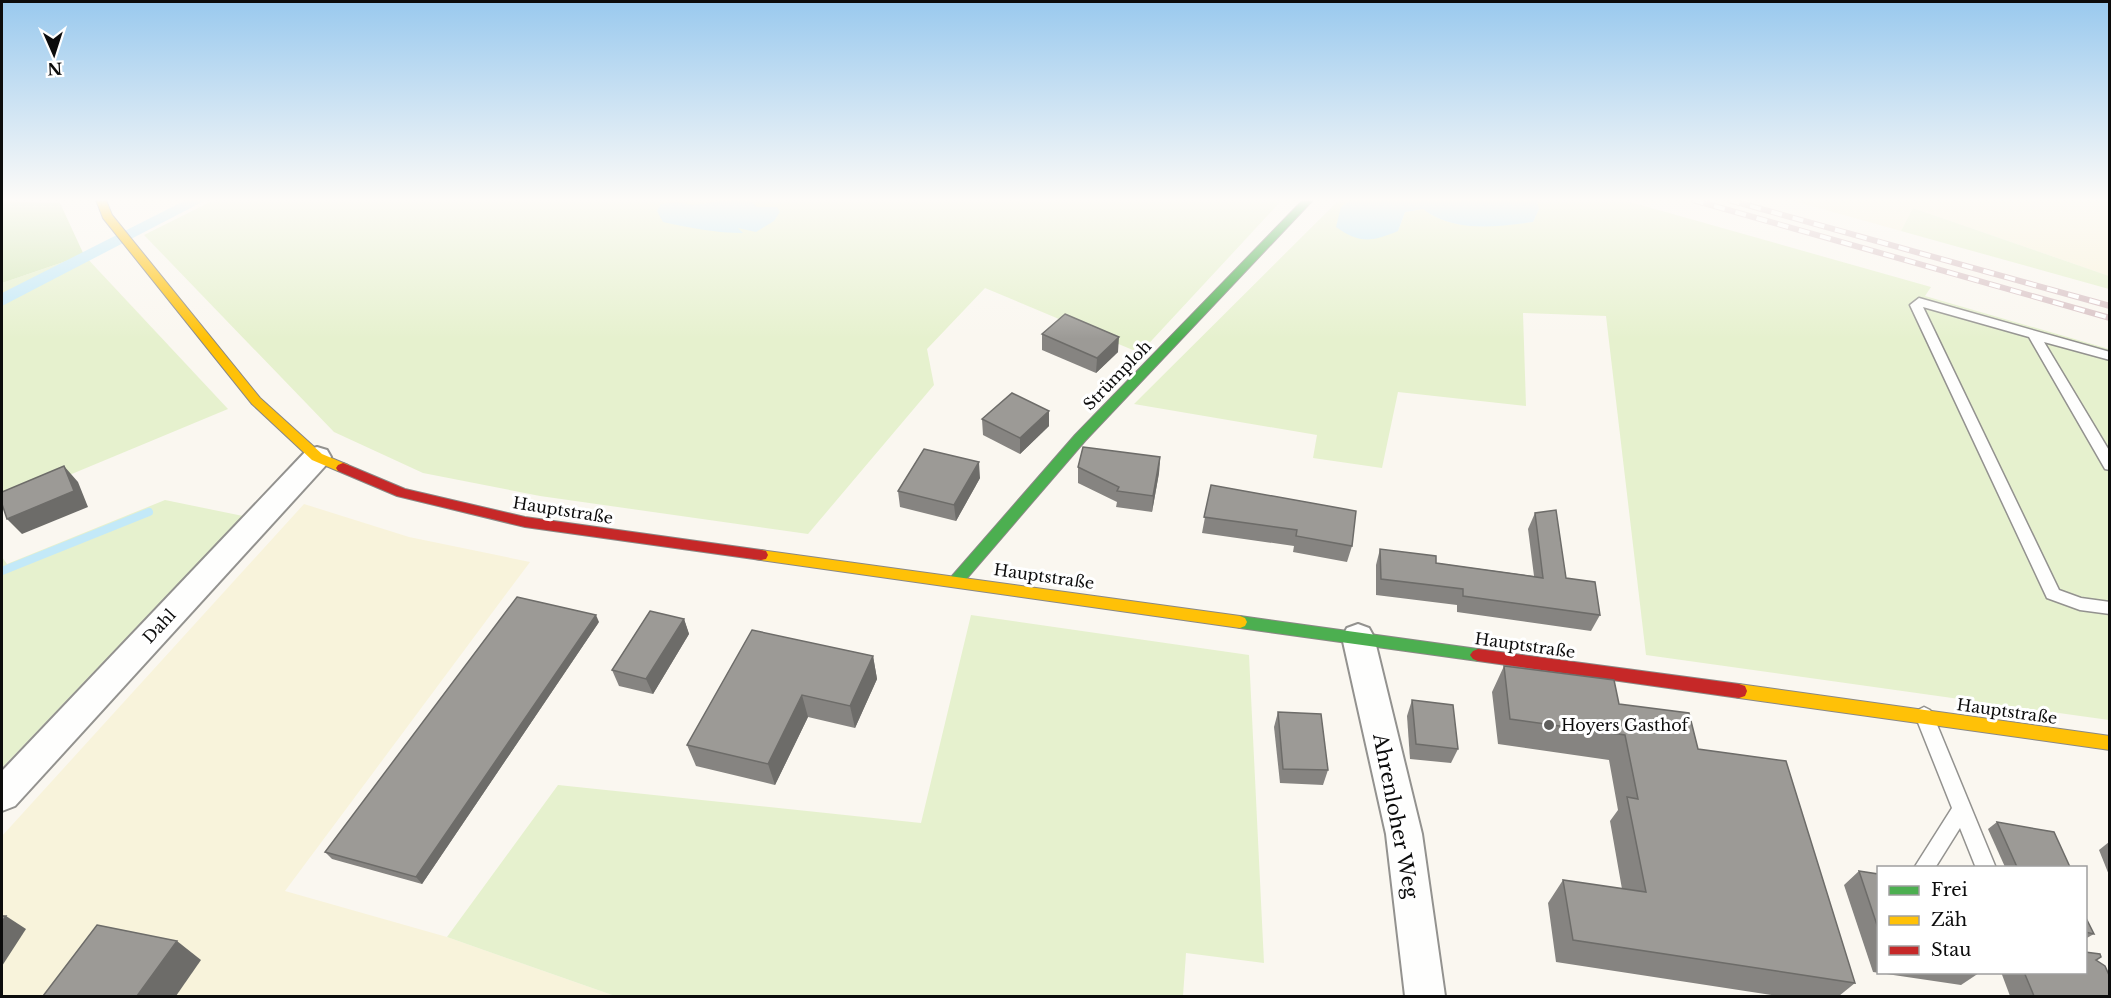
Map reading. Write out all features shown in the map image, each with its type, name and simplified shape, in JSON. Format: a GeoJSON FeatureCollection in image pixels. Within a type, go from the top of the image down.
{"type":"FeatureCollection","features":[{"type":"Feature","properties":{"kind":"main road","name":"Hauptstraße"},"geometry":{"type":"LineString","coordinates":[[134,247],[256,401],[317,457],[402,493],[525,522],[957,580],[1924,715],[2109,743]]}},
{"type":"Feature","properties":{"kind":"main road","name":"Strümploh"},"geometry":{"type":"LineString","coordinates":[[957,580],[1080,438],[1263,247]]}},
{"type":"Feature","properties":{"kind":"street","name":"Dahl"},"geometry":{"type":"LineString","coordinates":[[2,795],[317,457]]}},
{"type":"Feature","properties":{"kind":"street","name":"Ahrenloher Weg"},"geometry":{"type":"LineString","coordinates":[[1358,637],[1404,834],[1425,996]]}},
{"type":"Feature","properties":{"kind":"lane"},"geometry":{"type":"LineString","coordinates":[[2109,356],[1919,302],[1916,305],[2053,594],[2080,604],[2109,608]]}},
{"type":"Feature","properties":{"kind":"lane"},"geometry":{"type":"LineString","coordinates":[[2034,335],[2109,465]]}},
{"type":"Feature","properties":{"kind":"lane"},"geometry":{"type":"LineString","coordinates":[[1924,715],[1986,866]]}},
{"type":"Feature","properties":{"kind":"lane"},"geometry":{"type":"LineString","coordinates":[[1925,866],[1962,809]]}},
{"type":"Feature","properties":{"kind":"shaded area"},"geometry":{"type":"Polygon","coordinates":[[[2024,247],[2109,247],[2109,276],[2024,247]]]}},
{"type":"Feature","properties":{"kind":"shaded area"},"geometry":{"type":"Polygon","coordinates":[[[304,504],[409,537],[530,562],[285,891],[447,937],[615,996],[2,996],[2,836],[304,504]]]}},
{"type":"Feature","properties":{"kind":"green space"},"geometry":{"type":"Polygon","coordinates":[[[2,247],[80,247],[84,255],[2,283],[2,247]]]}},
{"type":"Feature","properties":{"kind":"green space"},"geometry":{"type":"Polygon","coordinates":[[[155,247],[1239,247],[1140,353],[985,288],[927,349],[934,385],[808,534],[540,496],[423,473],[334,432],[155,247]]]}},
{"type":"Feature","properties":{"kind":"green space"},"geometry":{"type":"Polygon","coordinates":[[[1292,247],[1788,247],[1931,287],[1925,296],[2109,349],[2109,720],[1646,655],[1606,316],[1523,313],[1526,406],[1398,392],[1382,468],[1313,458],[1317,435],[1134,404],[1292,247]]]}},
{"type":"Feature","properties":{"kind":"green space"},"geometry":{"type":"Polygon","coordinates":[[[1957,247],[2024,247],[2109,276],[2109,289],[1957,247]]]}},
{"type":"Feature","properties":{"kind":"green space"},"geometry":{"type":"Polygon","coordinates":[[[84,255],[228,409],[2,503],[2,283],[84,255]]]}},
{"type":"Feature","properties":{"kind":"green space"},"geometry":{"type":"Polygon","coordinates":[[[165,500],[243,516],[2,768],[2,557],[7,564],[165,500]]]}},
{"type":"Feature","properties":{"kind":"green space"},"geometry":{"type":"Polygon","coordinates":[[[971,615],[1249,655],[1264,963],[1186,953],[1183,996],[615,996],[447,937],[558,785],[921,823],[971,615]]]}},
{"type":"Feature","properties":{"kind":"water"},"geometry":{"type":"Polygon","coordinates":[[[94,247],[116,247],[2,306],[2,293],[94,247]]]}},
{"type":"Feature","properties":{"kind":"building"},"geometry":{"type":"Polygon","coordinates":[[[1065,314],[1119,337],[1097,358],[1042,334],[1065,314]]]}},
{"type":"Feature","properties":{"kind":"building"},"geometry":{"type":"Polygon","coordinates":[[[1012,393],[1049,411],[1020,438],[982,419],[1012,393]]]}},
{"type":"Feature","properties":{"kind":"building"},"geometry":{"type":"Polygon","coordinates":[[[1083,447],[1160,457],[1153,496],[1117,491],[1119,487],[1078,467],[1083,447]]]}},
{"type":"Feature","properties":{"kind":"building"},"geometry":{"type":"Polygon","coordinates":[[[924,449],[979,462],[954,505],[898,491],[924,449]]]}},
{"type":"Feature","properties":{"kind":"building"},"geometry":{"type":"Polygon","coordinates":[[[64,466],[74,491],[7,519],[2,504],[2,492],[64,466]]]}},
{"type":"Feature","properties":{"kind":"building"},"geometry":{"type":"Polygon","coordinates":[[[1211,485],[1356,511],[1352,546],[1296,536],[1297,530],[1204,517],[1211,485]]]}},
{"type":"Feature","properties":{"kind":"building"},"geometry":{"type":"Polygon","coordinates":[[[1556,510],[1566,578],[1595,582],[1600,615],[1463,596],[1463,589],[1381,579],[1380,549],[1436,556],[1436,563],[1543,578],[1535,513],[1556,510]]]}},
{"type":"Feature","properties":{"kind":"building"},"geometry":{"type":"Polygon","coordinates":[[[517,597],[596,615],[416,877],[325,852],[517,597]]]}},
{"type":"Feature","properties":{"kind":"building"},"geometry":{"type":"Polygon","coordinates":[[[650,611],[684,619],[646,679],[612,670],[650,611]]]}},
{"type":"Feature","properties":{"kind":"building"},"geometry":{"type":"Polygon","coordinates":[[[752,630],[873,656],[850,706],[802,695],[768,764],[687,745],[752,630]]]}},
{"type":"Feature","properties":{"kind":"building"},"geometry":{"type":"Polygon","coordinates":[[[1504,666],[1614,680],[1619,704],[1689,713],[1698,749],[1786,761],[1855,983],[1573,940],[1563,880],[1646,892],[1627,797],[1638,799],[1625,735],[1510,719],[1504,666]]]}},
{"type":"Feature","properties":{"kind":"building"},"geometry":{"type":"Polygon","coordinates":[[[1412,700],[1453,705],[1458,749],[1416,744],[1412,700]]]}},
{"type":"Feature","properties":{"kind":"building"},"geometry":{"type":"Polygon","coordinates":[[[1278,712],[1321,714],[1328,770],[1283,769],[1278,712]]]}},
{"type":"Feature","properties":{"kind":"building"},"geometry":{"type":"Polygon","coordinates":[[[1997,822],[2054,832],[2070,866],[2017,866],[1997,822]]]}},
{"type":"Feature","properties":{"kind":"building"},"geometry":{"type":"Polygon","coordinates":[[[1859,871],[1877,874],[1877,925],[1859,871]]]}},
{"type":"Feature","properties":{"kind":"building"},"geometry":{"type":"Polygon","coordinates":[[[2087,920],[2094,934],[2087,932],[2087,920]]]}},
{"type":"Feature","properties":{"kind":"building"},"geometry":{"type":"Polygon","coordinates":[[[97,925],[177,941],[137,996],[43,996],[97,925]]]}},
{"type":"Feature","properties":{"kind":"building"},"geometry":{"type":"Polygon","coordinates":[[[2087,952],[2100,954],[2101,957],[2096,960],[2105,966],[2109,975],[2109,996],[2034,996],[2025,974],[2087,974],[2087,952]]]}},
{"type":"Feature","properties":{"kind":"waterway"},"geometry":{"type":"LineString","coordinates":[[2,571],[149,512]]}},
{"type":"Feature","properties":{"kind":"railway"},"geometry":{"type":"LineString","coordinates":[[1858,247],[2110,318]]}},
{"type":"Feature","properties":{"kind":"railway"},"geometry":{"type":"LineString","coordinates":[[1896,247],[2110,306]]}},
{"type":"Feature","properties":{"kind":"traffic: fast"},"geometry":{"type":"LineString","coordinates":[[957,580],[1080,438],[1263,247]]}},
{"type":"Feature","properties":{"kind":"traffic: fast"},"geometry":{"type":"LineString","coordinates":[[1240,622],[1478,655]]}},
{"type":"Feature","properties":{"kind":"traffic: slow"},"geometry":{"type":"LineString","coordinates":[[132,247],[256,401],[317,457],[343,468]]}},
{"type":"Feature","properties":{"kind":"traffic: slow"},"geometry":{"type":"LineString","coordinates":[[761,555],[1240,622]]}},
{"type":"Feature","properties":{"kind":"traffic: slow"},"geometry":{"type":"LineString","coordinates":[[1739,691],[2110,743]]}},
{"type":"Feature","properties":{"kind":"traffic: jam"},"geometry":{"type":"LineString","coordinates":[[343,468],[402,493],[525,522],[761,555]]}},
{"type":"Feature","properties":{"kind":"traffic: jam"},"geometry":{"type":"LineString","coordinates":[[1478,655],[1739,691]]}},
{"type":"Feature","properties":{"kind":"place","name":"Hoyers Gasthof"},"geometry":{"type":"Point","coordinates":[1549,725]}}]}
